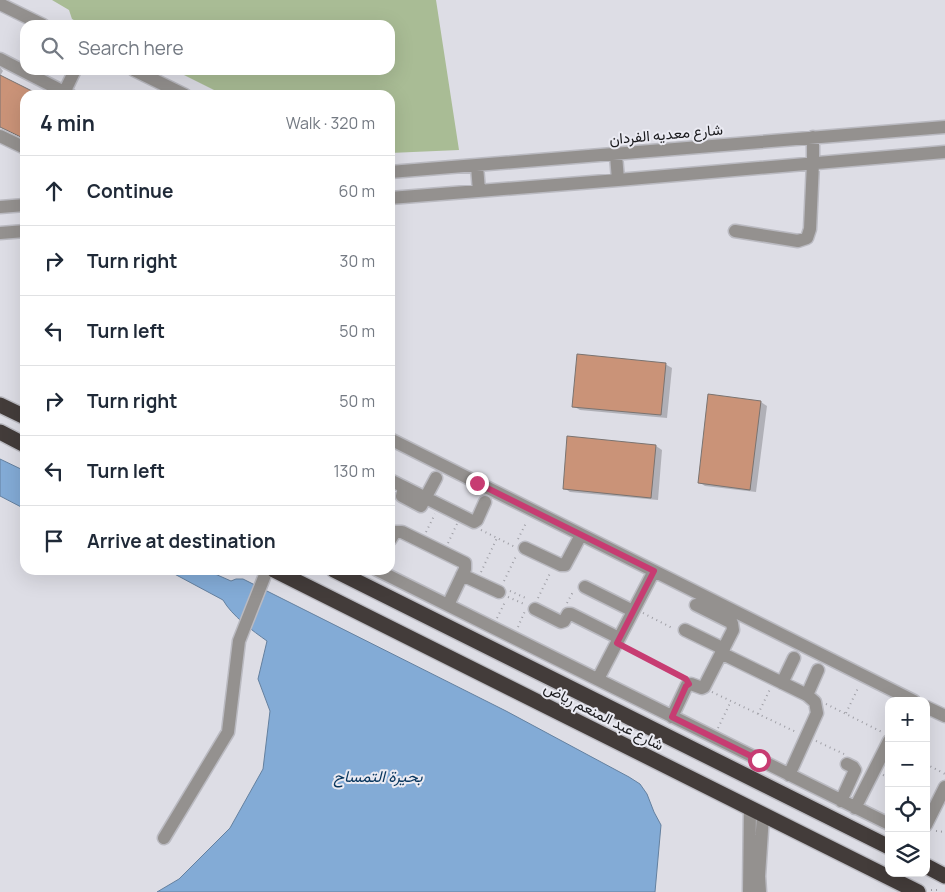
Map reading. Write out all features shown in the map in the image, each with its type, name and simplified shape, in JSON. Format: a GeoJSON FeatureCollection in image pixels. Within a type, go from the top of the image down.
{"type":"FeatureCollection","features":[{"type":"Feature","properties":{"kind":"highway"},"geometry":{"type":"LineString","coordinates":[[0,405],[20,415]]}},
{"type":"Feature","properties":{"kind":"highway"},"geometry":{"type":"LineString","coordinates":[[0,432],[20,442]]}},
{"type":"Feature","properties":{"kind":"highway","name":"شارع عبد المنعم رياض"},"geometry":{"type":"LineString","coordinates":[[284,575],[918,892]]}},
{"type":"Feature","properties":{"kind":"highway","name":"شارع عبد المنعم رياض"},"geometry":{"type":"LineString","coordinates":[[344,575],[885,845]]}},
{"type":"Feature","properties":{"kind":"highway"},"geometry":{"type":"LineString","coordinates":[[930,868],[945,876]]}},
{"type":"Feature","properties":{"kind":"street"},"geometry":{"type":"LineString","coordinates":[[0,4],[33,20]]}},
{"type":"Feature","properties":{"kind":"street"},"geometry":{"type":"LineString","coordinates":[[0,58],[20,69]]}},
{"type":"Feature","properties":{"kind":"street"},"geometry":{"type":"LineString","coordinates":[[31,75],[59,90]]}},
{"type":"Feature","properties":{"kind":"street"},"geometry":{"type":"LineString","coordinates":[[68,90],[73,75]]}},
{"type":"Feature","properties":{"kind":"street"},"geometry":{"type":"LineString","coordinates":[[144,75],[175,90]]}},
{"type":"Feature","properties":{"kind":"street","name":"شارع معديه الفردان"},"geometry":{"type":"LineString","coordinates":[[395,172],[616,155],[813,136],[945,127]]}},
{"type":"Feature","properties":{"kind":"street"},"geometry":{"type":"LineString","coordinates":[[0,136],[20,146]]}},
{"type":"Feature","properties":{"kind":"street"},"geometry":{"type":"LineString","coordinates":[[734,231],[798,240],[807,238],[810,229],[813,136]]}},
{"type":"Feature","properties":{"kind":"street"},"geometry":{"type":"LineString","coordinates":[[395,198],[945,152]]}},
{"type":"Feature","properties":{"kind":"street"},"geometry":{"type":"LineString","coordinates":[[616,155],[618,180]]}},
{"type":"Feature","properties":{"kind":"street"},"geometry":{"type":"LineString","coordinates":[[477,166],[479,191]]}},
{"type":"Feature","properties":{"kind":"street"},"geometry":{"type":"LineString","coordinates":[[0,207],[20,205]]}},
{"type":"Feature","properties":{"kind":"street"},"geometry":{"type":"LineString","coordinates":[[0,233],[20,231]]}},
{"type":"Feature","properties":{"kind":"street"},"geometry":{"type":"LineString","coordinates":[[395,442],[906,697]]}},
{"type":"Feature","properties":{"kind":"street"},"geometry":{"type":"LineString","coordinates":[[426,498],[436,478]]}},
{"type":"Feature","properties":{"kind":"street"},"geometry":{"type":"LineString","coordinates":[[395,482],[474,522],[485,502]]}},
{"type":"Feature","properties":{"kind":"street"},"geometry":{"type":"LineString","coordinates":[[395,532],[398,531],[422,541],[465,563],[464,572],[448,605]]}},
{"type":"Feature","properties":{"kind":"street"},"geometry":{"type":"LineString","coordinates":[[521,545],[561,565],[565,565],[581,535]]}},
{"type":"Feature","properties":{"kind":"street"},"geometry":{"type":"LineString","coordinates":[[598,680],[654,571]]}},
{"type":"Feature","properties":{"kind":"street"},"geometry":{"type":"LineString","coordinates":[[464,572],[503,592]]}},
{"type":"Feature","properties":{"kind":"street"},"geometry":{"type":"LineString","coordinates":[[164,838],[228,732],[239,641],[265,575]]}},
{"type":"Feature","properties":{"kind":"street"},"geometry":{"type":"LineString","coordinates":[[387,575],[885,822]]}},
{"type":"Feature","properties":{"kind":"street"},"geometry":{"type":"LineString","coordinates":[[585,587],[633,611]]}},
{"type":"Feature","properties":{"kind":"street"},"geometry":{"type":"LineString","coordinates":[[672,717],[686,686],[689,684],[704,688],[733,630],[733,625],[696,605]]}},
{"type":"Feature","properties":{"kind":"street"},"geometry":{"type":"LineString","coordinates":[[533,606],[561,622],[564,621],[568,614],[571,614],[618,640]]}},
{"type":"Feature","properties":{"kind":"street"},"geometry":{"type":"LineString","coordinates":[[685,630],[811,699],[817,712],[789,775]]}},
{"type":"Feature","properties":{"kind":"street"},"geometry":{"type":"LineString","coordinates":[[778,681],[794,658]]}},
{"type":"Feature","properties":{"kind":"street"},"geometry":{"type":"LineString","coordinates":[[811,699],[818,670]]}},
{"type":"Feature","properties":{"kind":"street"},"geometry":{"type":"LineString","coordinates":[[930,709],[945,716]]}},
{"type":"Feature","properties":{"kind":"street"},"geometry":{"type":"LineString","coordinates":[[855,808],[885,741]]}},
{"type":"Feature","properties":{"kind":"street"},"geometry":{"type":"LineString","coordinates":[[841,801],[855,770],[849,760]]}},
{"type":"Feature","properties":{"kind":"street"},"geometry":{"type":"LineString","coordinates":[[930,817],[945,787]]}},
{"type":"Feature","properties":{"kind":"street"},"geometry":{"type":"LineString","coordinates":[[749,892],[756,812]]}},
{"type":"Feature","properties":{"kind":"street"},"geometry":{"type":"LineString","coordinates":[[756,812],[760,892]]}},
{"type":"Feature","properties":{"kind":"path"},"geometry":{"type":"LineString","coordinates":[[422,541],[440,505]]}},
{"type":"Feature","properties":{"kind":"path"},"geometry":{"type":"LineString","coordinates":[[444,552],[461,516]]}},
{"type":"Feature","properties":{"kind":"path"},"geometry":{"type":"LineString","coordinates":[[493,628],[503,592],[521,545],[526,523]]}},
{"type":"Feature","properties":{"kind":"path"},"geometry":{"type":"LineString","coordinates":[[464,572],[479,576],[497,538]]}},
{"type":"Feature","properties":{"kind":"path"},"geometry":{"type":"LineString","coordinates":[[513,638],[533,606],[553,566]]}},
{"type":"Feature","properties":{"kind":"path"},"geometry":{"type":"LineString","coordinates":[[503,592],[510,590],[530,600],[533,606]]}},
{"type":"Feature","properties":{"kind":"path"},"geometry":{"type":"LineString","coordinates":[[503,592],[533,606]]}},
{"type":"Feature","properties":{"kind":"path"},"geometry":{"type":"LineString","coordinates":[[618,640],[684,677],[689,684]]}},
{"type":"Feature","properties":{"kind":"path"},"geometry":{"type":"LineString","coordinates":[[758,714],[778,681]]}},
{"type":"Feature","properties":{"kind":"path"},"geometry":{"type":"LineString","coordinates":[[704,688],[806,736],[849,760]]}},
{"type":"Feature","properties":{"kind":"path"},"geometry":{"type":"LineString","coordinates":[[845,713],[858,688]]}},
{"type":"Feature","properties":{"kind":"path"},"geometry":{"type":"LineString","coordinates":[[811,699],[824,702],[885,736]]}},
{"type":"Feature","properties":{"kind":"path"},"geometry":{"type":"LineString","coordinates":[[714,737],[731,701]]}},
{"type":"Feature","properties":{"kind":"path"},"geometry":{"type":"LineString","coordinates":[[930,766],[945,774]]}},
{"type":"Feature","properties":{"kind":"green space"},"geometry":{"type":"Polygon","coordinates":[[[52,0],[436,0],[459,150],[395,153],[395,90],[214,90],[184,75],[395,75],[395,20],[74,20],[69,10],[52,0]]]}},
{"type":"Feature","properties":{"kind":"water"},"geometry":{"type":"Polygon","coordinates":[[[0,459],[20,469],[20,506],[0,496],[0,459]]]}},
{"type":"Feature","properties":{"kind":"water","name":"بحيرة التمساح"},"geometry":{"type":"Polygon","coordinates":[[[176,575],[217,575],[231,581],[243,579],[506,711],[640,784],[647,794],[661,825],[655,892],[157,892],[179,879],[230,828],[263,769],[270,711],[258,679],[267,641],[237,617],[223,600],[176,575]]]}},
{"type":"Feature","properties":{"kind":"building"},"geometry":{"type":"Polygon","coordinates":[[[0,75],[30,90],[20,90],[20,137],[0,127],[0,75]]]}},
{"type":"Feature","properties":{"kind":"building"},"geometry":{"type":"Polygon","coordinates":[[[577,354],[666,363],[661,415],[572,407],[577,354]]]}},
{"type":"Feature","properties":{"kind":"building"},"geometry":{"type":"Polygon","coordinates":[[[708,394],[761,401],[750,490],[698,483],[708,394]]]}},
{"type":"Feature","properties":{"kind":"building"},"geometry":{"type":"Polygon","coordinates":[[[567,436],[656,445],[651,498],[563,489],[567,436]]]}},
{"type":"Feature","properties":{"kind":"route"},"geometry":{"type":"LineString","coordinates":[[477,483],[654,571],[617,643],[686,679],[689,684],[686,686],[672,717],[759,760]]}}]}
